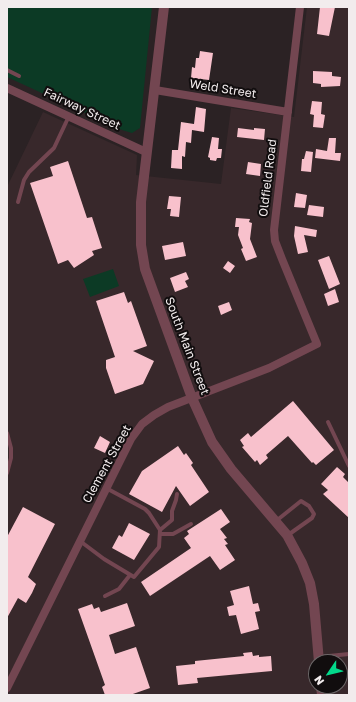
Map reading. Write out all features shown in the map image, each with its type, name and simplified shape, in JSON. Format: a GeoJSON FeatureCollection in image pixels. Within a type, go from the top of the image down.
{"type":"FeatureCollection","features":[{"type":"Feature","properties":{"kind":"street","name":"South Main Street"},"geometry":{"type":"LineString","coordinates":[[164,7],[155,90],[146,152],[140,223],[143,259],[149,282],[192,398],[207,432],[218,452],[287,535],[302,563],[310,583],[314,604],[318,654]]}},
{"type":"Feature","properties":{"kind":"street","name":"Oldfield Road"},"geometry":{"type":"LineString","coordinates":[[300,7],[275,215],[275,241],[317,344]]}},
{"type":"Feature","properties":{"kind":"street","name":"Fairway Street"},"geometry":{"type":"LineString","coordinates":[[7,88],[146,152]]}},
{"type":"Feature","properties":{"kind":"street","name":"Weld Street"},"geometry":{"type":"LineString","coordinates":[[155,90],[288,112]]}},
{"type":"Feature","properties":{"kind":"street","name":"Clement Street"},"geometry":{"type":"LineString","coordinates":[[7,688],[131,439],[142,424],[161,410],[269,368],[317,344]]}},
{"type":"Feature","properties":{"kind":"lane"},"geometry":{"type":"LineString","coordinates":[[7,70],[19,76]]}},
{"type":"Feature","properties":{"kind":"lane"},"geometry":{"type":"LineString","coordinates":[[18,202],[24,180],[29,172],[54,148],[69,116]]}},
{"type":"Feature","properties":{"kind":"lane"},"geometry":{"type":"LineString","coordinates":[[328,422],[349,466]]}},
{"type":"Feature","properties":{"kind":"lane"},"geometry":{"type":"LineString","coordinates":[[7,433],[11,448],[11,458],[7,473]]}},
{"type":"Feature","properties":{"kind":"lane"},"geometry":{"type":"LineString","coordinates":[[106,488],[145,509],[160,532],[172,534],[191,524]]}},
{"type":"Feature","properties":{"kind":"lane"},"geometry":{"type":"LineString","coordinates":[[80,540],[104,559],[134,577],[157,551],[160,532],[172,520],[172,511],[177,494]]}},
{"type":"Feature","properties":{"kind":"lane"},"geometry":{"type":"LineString","coordinates":[[276,521],[301,501],[309,506],[314,514],[312,518],[287,535]]}},
{"type":"Feature","properties":{"kind":"lane"},"geometry":{"type":"LineString","coordinates":[[105,596],[119,589],[130,575]]}},
{"type":"Feature","properties":{"kind":"shaded area"},"geometry":{"type":"Polygon","coordinates":[[[307,7],[349,7],[349,695],[7,695],[7,187],[43,112],[137,155],[136,175],[221,184],[231,108],[294,117],[307,7]]]}},
{"type":"Feature","properties":{"kind":"green space"},"geometry":{"type":"Polygon","coordinates":[[[7,7],[152,7],[140,128],[132,133],[122,130],[7,77],[7,7]]]}},
{"type":"Feature","properties":{"kind":"green space"},"geometry":{"type":"Polygon","coordinates":[[[113,269],[119,286],[90,297],[83,279],[113,269]]]}},
{"type":"Feature","properties":{"kind":"building"},"geometry":{"type":"Polygon","coordinates":[[[320,7],[335,7],[329,36],[317,34],[320,7]]]}},
{"type":"Feature","properties":{"kind":"building"},"geometry":{"type":"Polygon","coordinates":[[[200,51],[213,53],[209,80],[191,78],[192,67],[195,68],[196,58],[199,58],[200,51]]]}},
{"type":"Feature","properties":{"kind":"building"},"geometry":{"type":"Polygon","coordinates":[[[313,71],[332,72],[332,76],[341,77],[340,86],[321,87],[321,84],[313,83],[313,71]]]}},
{"type":"Feature","properties":{"kind":"building"},"geometry":{"type":"Polygon","coordinates":[[[312,101],[322,102],[321,114],[325,115],[323,128],[313,127],[314,115],[310,114],[312,101]]]}},
{"type":"Feature","properties":{"kind":"building"},"geometry":{"type":"Polygon","coordinates":[[[196,107],[206,109],[204,132],[192,130],[191,143],[186,142],[185,157],[182,156],[182,169],[171,168],[172,150],[178,150],[181,122],[194,124],[196,107]]]}},
{"type":"Feature","properties":{"kind":"building"},"geometry":{"type":"Polygon","coordinates":[[[238,128],[254,130],[254,128],[265,129],[264,140],[237,137],[238,128]]]}},
{"type":"Feature","properties":{"kind":"building"},"geometry":{"type":"Polygon","coordinates":[[[212,137],[219,138],[218,149],[222,149],[221,158],[217,158],[216,161],[210,160],[208,157],[212,137]]]}},
{"type":"Feature","properties":{"kind":"building"},"geometry":{"type":"Polygon","coordinates":[[[329,138],[336,138],[335,153],[341,153],[340,161],[315,158],[316,149],[327,151],[329,138]]]}},
{"type":"Feature","properties":{"kind":"building"},"geometry":{"type":"Polygon","coordinates":[[[306,151],[313,152],[311,172],[301,171],[302,159],[304,159],[306,151]]]}},
{"type":"Feature","properties":{"kind":"building"},"geometry":{"type":"Polygon","coordinates":[[[68,161],[87,218],[92,217],[102,248],[92,251],[94,255],[74,268],[68,260],[58,264],[30,183],[53,176],[50,167],[68,161]]]}},
{"type":"Feature","properties":{"kind":"building"},"geometry":{"type":"Polygon","coordinates":[[[248,162],[261,164],[260,176],[246,174],[248,162]]]}},
{"type":"Feature","properties":{"kind":"building"},"geometry":{"type":"Polygon","coordinates":[[[296,193],[307,195],[305,208],[294,207],[296,193]]]}},
{"type":"Feature","properties":{"kind":"building"},"geometry":{"type":"Polygon","coordinates":[[[169,196],[181,197],[179,217],[170,216],[171,209],[167,209],[169,196]]]}},
{"type":"Feature","properties":{"kind":"building"},"geometry":{"type":"Polygon","coordinates":[[[309,205],[324,207],[323,217],[307,215],[309,205]]]}},
{"type":"Feature","properties":{"kind":"building"},"geometry":{"type":"Polygon","coordinates":[[[236,218],[250,219],[249,222],[252,223],[250,239],[257,257],[246,261],[241,249],[243,248],[238,235],[239,227],[235,227],[236,218]]]}},
{"type":"Feature","properties":{"kind":"building"},"geometry":{"type":"Polygon","coordinates":[[[295,226],[317,230],[316,237],[304,235],[308,252],[298,254],[294,236],[295,226]]]}},
{"type":"Feature","properties":{"kind":"building"},"geometry":{"type":"Polygon","coordinates":[[[183,242],[186,256],[165,260],[162,246],[183,242]]]}},
{"type":"Feature","properties":{"kind":"building"},"geometry":{"type":"Polygon","coordinates":[[[329,256],[340,284],[329,289],[318,260],[329,256]]]}},
{"type":"Feature","properties":{"kind":"building"},"geometry":{"type":"Polygon","coordinates":[[[228,261],[235,266],[230,273],[223,268],[228,261]]]}},
{"type":"Feature","properties":{"kind":"building"},"geometry":{"type":"Polygon","coordinates":[[[186,272],[189,279],[185,281],[188,287],[175,292],[170,278],[186,272]]]}},
{"type":"Feature","properties":{"kind":"building"},"geometry":{"type":"Polygon","coordinates":[[[335,289],[339,302],[328,306],[324,294],[335,289]]]}},
{"type":"Feature","properties":{"kind":"building"},"geometry":{"type":"Polygon","coordinates":[[[124,292],[128,303],[131,301],[147,346],[133,351],[154,361],[143,384],[115,394],[106,368],[106,360],[115,357],[96,301],[124,292]]]}},
{"type":"Feature","properties":{"kind":"building"},"geometry":{"type":"Polygon","coordinates":[[[229,302],[232,310],[221,315],[218,306],[229,302]]]}},
{"type":"Feature","properties":{"kind":"building"},"geometry":{"type":"Polygon","coordinates":[[[293,401],[334,450],[316,465],[313,462],[312,463],[288,436],[266,455],[268,458],[260,465],[257,460],[255,462],[242,447],[244,446],[240,440],[248,433],[251,437],[293,401]]]}},
{"type":"Feature","properties":{"kind":"building"},"geometry":{"type":"Polygon","coordinates":[[[100,436],[110,442],[105,453],[94,448],[100,436]]]}},
{"type":"Feature","properties":{"kind":"building"},"geometry":{"type":"Polygon","coordinates":[[[178,446],[184,455],[186,453],[193,463],[191,465],[209,492],[190,506],[176,486],[162,512],[129,494],[142,471],[178,446]]]}},
{"type":"Feature","properties":{"kind":"building"},"geometry":{"type":"Polygon","coordinates":[[[337,467],[345,474],[343,477],[349,483],[349,518],[323,494],[328,490],[321,484],[337,467]]]}},
{"type":"Feature","properties":{"kind":"building"},"geometry":{"type":"Polygon","coordinates":[[[23,507],[55,524],[28,577],[36,584],[32,593],[26,603],[18,598],[7,618],[7,537],[23,507]]]}},
{"type":"Feature","properties":{"kind":"building"},"geometry":{"type":"Polygon","coordinates":[[[221,509],[230,522],[220,529],[227,538],[224,539],[228,544],[225,545],[235,560],[220,570],[210,556],[150,596],[141,582],[191,548],[184,538],[189,534],[187,531],[221,509]]]}},
{"type":"Feature","properties":{"kind":"building"},"geometry":{"type":"Polygon","coordinates":[[[129,523],[150,534],[134,560],[112,548],[119,535],[122,537],[129,523]]]}},
{"type":"Feature","properties":{"kind":"building"},"geometry":{"type":"Polygon","coordinates":[[[249,586],[253,604],[258,603],[260,611],[255,612],[259,629],[241,634],[236,615],[229,616],[227,607],[234,605],[230,591],[249,586]]]}},
{"type":"Feature","properties":{"kind":"building"},"geometry":{"type":"Polygon","coordinates":[[[127,603],[135,626],[109,635],[115,654],[136,647],[150,688],[130,695],[105,695],[102,687],[105,685],[78,609],[92,604],[94,609],[99,607],[101,612],[127,603]]]}},
{"type":"Feature","properties":{"kind":"building"},"geometry":{"type":"Polygon","coordinates":[[[252,652],[253,656],[271,656],[272,671],[197,678],[198,683],[178,685],[176,666],[195,664],[195,661],[244,656],[243,653],[252,652]]]}}]}
